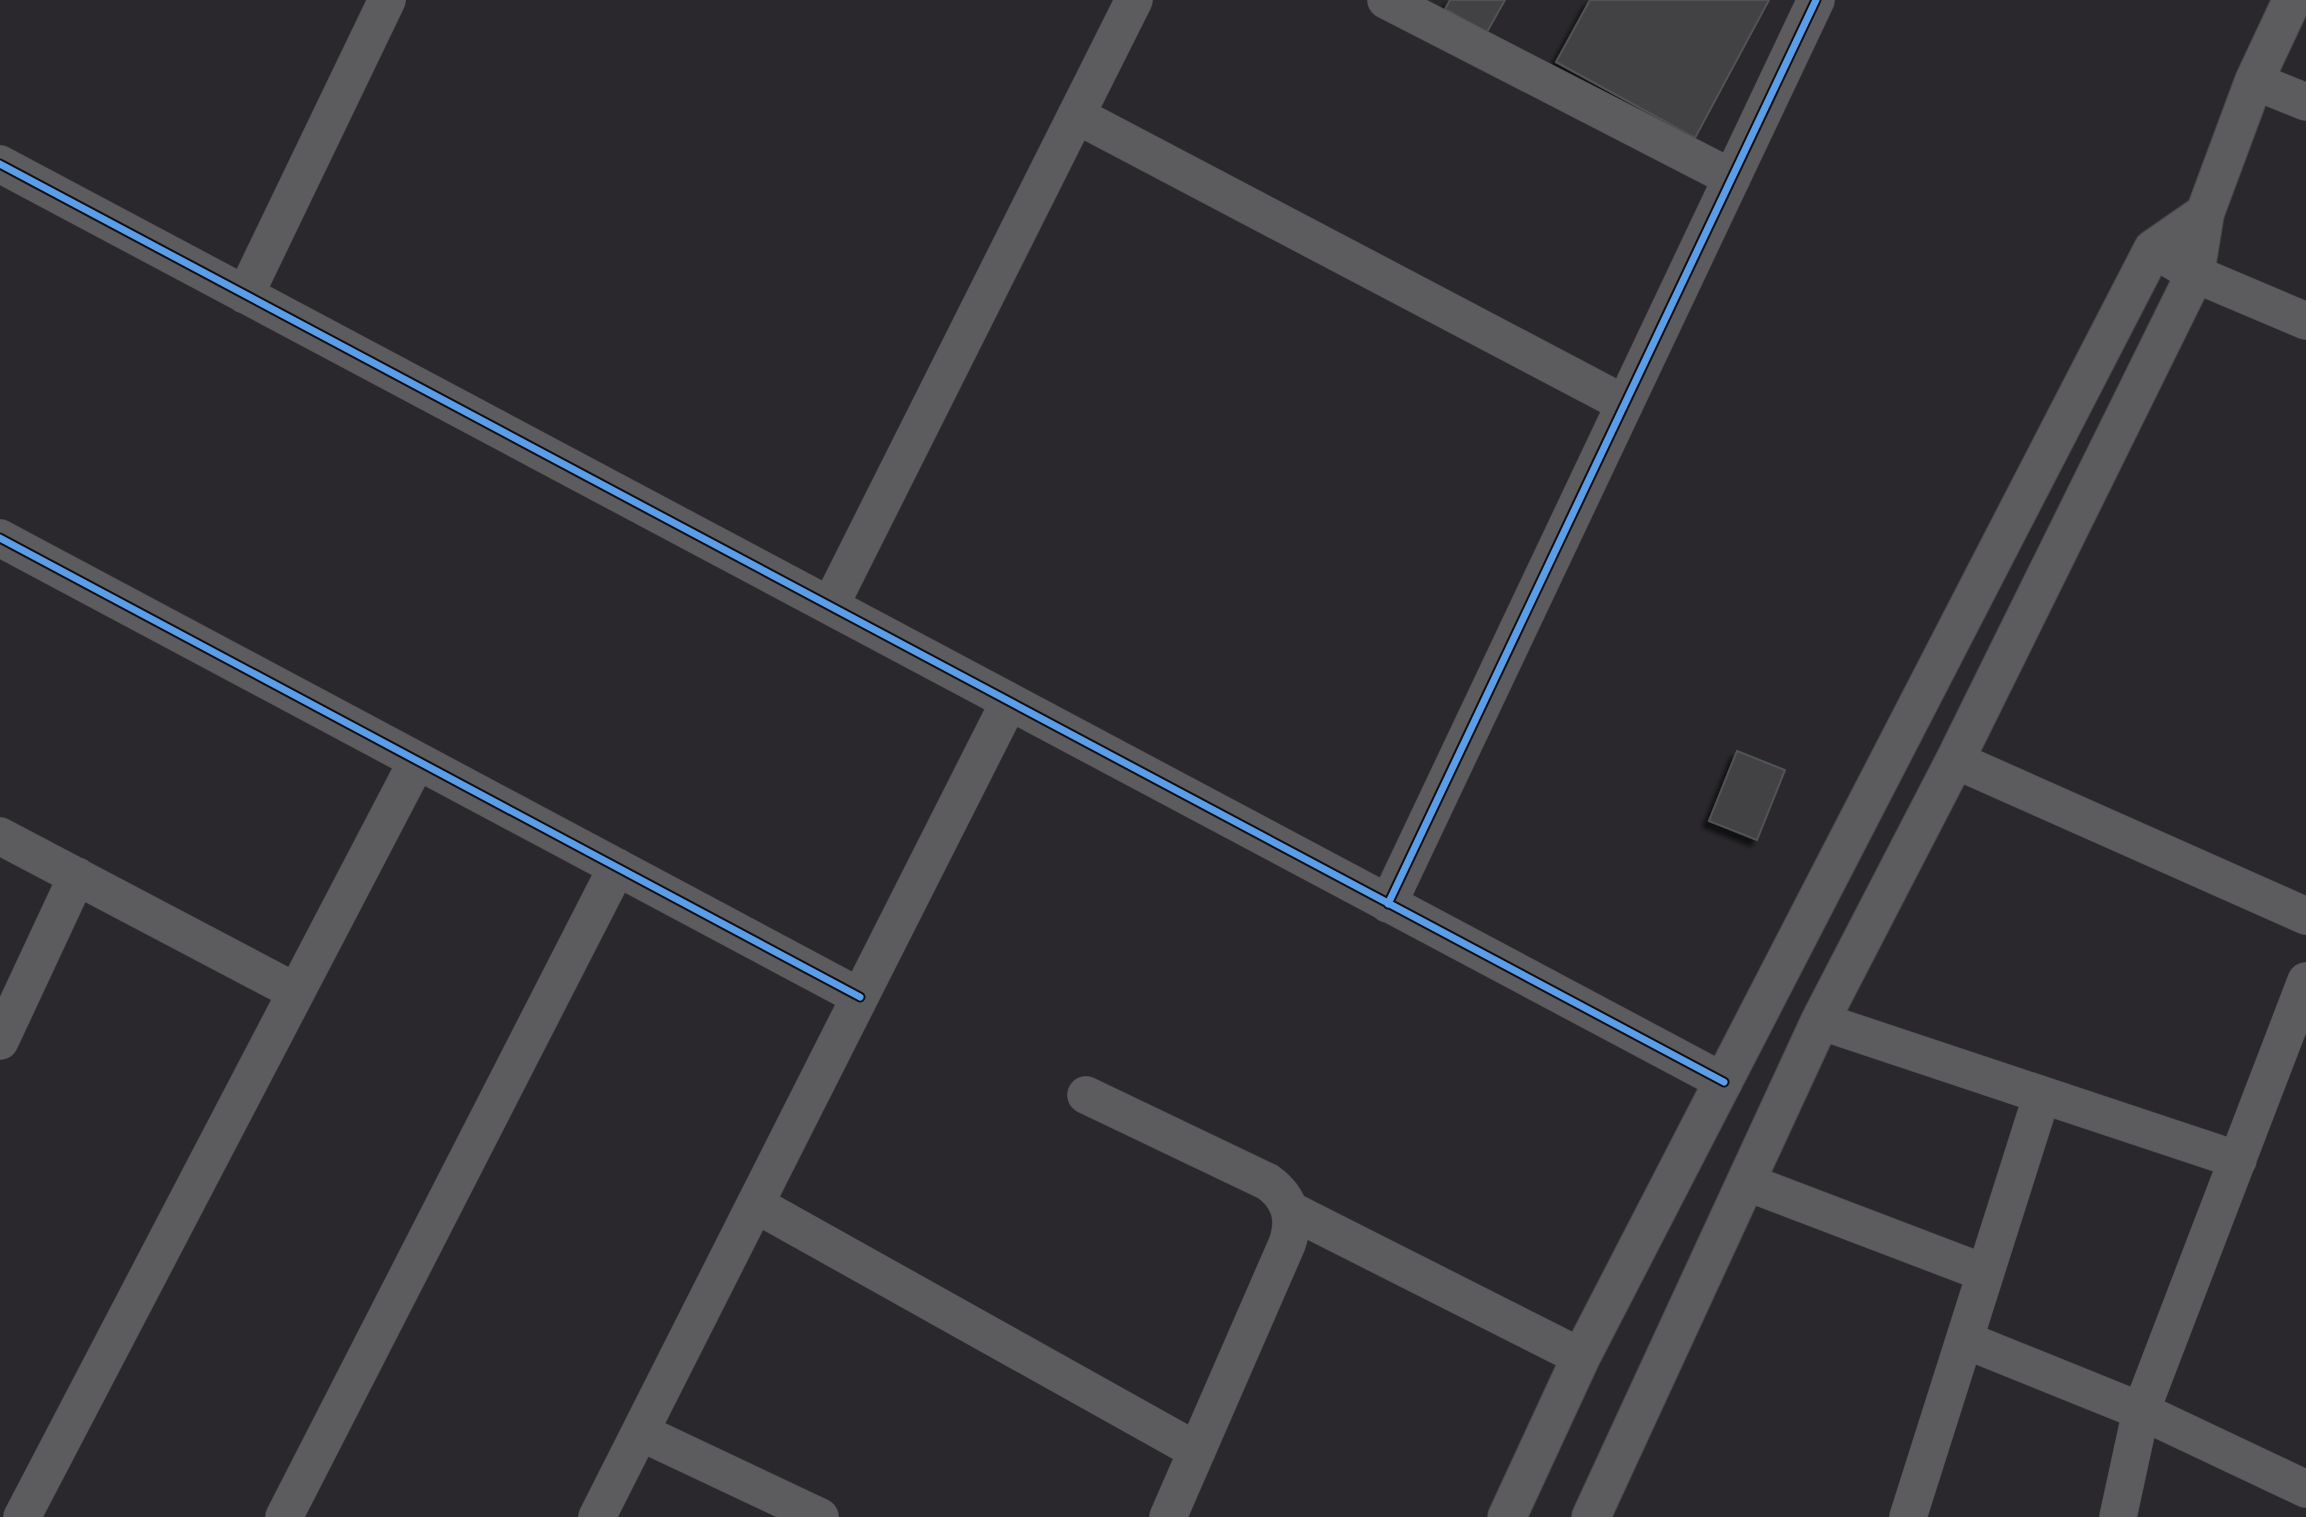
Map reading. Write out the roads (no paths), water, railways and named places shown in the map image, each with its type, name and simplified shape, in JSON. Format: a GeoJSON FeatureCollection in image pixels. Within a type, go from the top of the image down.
{"type":"FeatureCollection","features":[{"type":"Feature","properties":{"kind":"main road"},"geometry":{"type":"LineString","coordinates":[[1591,1517],[1820,1021],[1955,760],[2195,274],[2205,213],[2254,81],[2291,0]]}},
{"type":"Feature","properties":{"kind":"main road"},"geometry":{"type":"LineString","coordinates":[[1507,1517],[1581,1357],[2153,249],[2205,213]]}},
{"type":"Feature","properties":{"kind":"street"},"geometry":{"type":"LineString","coordinates":[[245,295],[387,0]]}},
{"type":"Feature","properties":{"kind":"street"},"geometry":{"type":"LineString","coordinates":[[830,606],[1133,0]]}},
{"type":"Feature","properties":{"kind":"street"},"geometry":{"type":"LineString","coordinates":[[1386,0],[1732,178]]}},
{"type":"Feature","properties":{"kind":"street"},"geometry":{"type":"LineString","coordinates":[[1388,904],[1816,0]]}},
{"type":"Feature","properties":{"kind":"street"},"geometry":{"type":"LineString","coordinates":[[2254,81],[2306,102]]}},
{"type":"Feature","properties":{"kind":"street"},"geometry":{"type":"LineString","coordinates":[[1076,115],[1625,404]]}},
{"type":"Feature","properties":{"kind":"street"},"geometry":{"type":"LineString","coordinates":[[0,164],[1724,1082]]}},
{"type":"Feature","properties":{"kind":"street"},"geometry":{"type":"LineString","coordinates":[[2153,249],[2195,274],[2306,321]]}},
{"type":"Feature","properties":{"kind":"street"},"geometry":{"type":"LineString","coordinates":[[0,538],[860,997]]}},
{"type":"Feature","properties":{"kind":"street"},"geometry":{"type":"LineString","coordinates":[[597,1517],[1009,702]]}},
{"type":"Feature","properties":{"kind":"street"},"geometry":{"type":"LineString","coordinates":[[1955,760],[2306,916]]}},
{"type":"Feature","properties":{"kind":"street"},"geometry":{"type":"LineString","coordinates":[[22,1517],[416,761]]}},
{"type":"Feature","properties":{"kind":"street"},"geometry":{"type":"LineString","coordinates":[[0,836],[296,992]]}},
{"type":"Feature","properties":{"kind":"street"},"geometry":{"type":"LineString","coordinates":[[284,1517],[617,867]]}},
{"type":"Feature","properties":{"kind":"street"},"geometry":{"type":"LineString","coordinates":[[0,1041],[77,876]]}},
{"type":"Feature","properties":{"kind":"street"},"geometry":{"type":"LineString","coordinates":[[2118,1517],[2141,1411],[2306,981]]}},
{"type":"Feature","properties":{"kind":"street"},"geometry":{"type":"LineString","coordinates":[[1820,1021],[2238,1160]]}},
{"type":"Feature","properties":{"kind":"street"},"geometry":{"type":"LineString","coordinates":[[1086,1095],[1268,1182],[1279,1190],[1290,1210],[1291,1226],[1286,1244],[1168,1517]]}},
{"type":"Feature","properties":{"kind":"street"},"geometry":{"type":"LineString","coordinates":[[1908,1517],[2042,1095]]}},
{"type":"Feature","properties":{"kind":"street"},"geometry":{"type":"LineString","coordinates":[[1746,1182],[1985,1273]]}},
{"type":"Feature","properties":{"kind":"street"},"geometry":{"type":"LineString","coordinates":[[755,1204],[1197,1451]]}},
{"type":"Feature","properties":{"kind":"street"},"geometry":{"type":"LineString","coordinates":[[1290,1210],[1581,1357]]}},
{"type":"Feature","properties":{"kind":"street"},"geometry":{"type":"LineString","coordinates":[[1965,1340],[2141,1411],[2306,1489]]}},
{"type":"Feature","properties":{"kind":"street"},"geometry":{"type":"LineString","coordinates":[[640,1433],[820,1517]]}}]}
